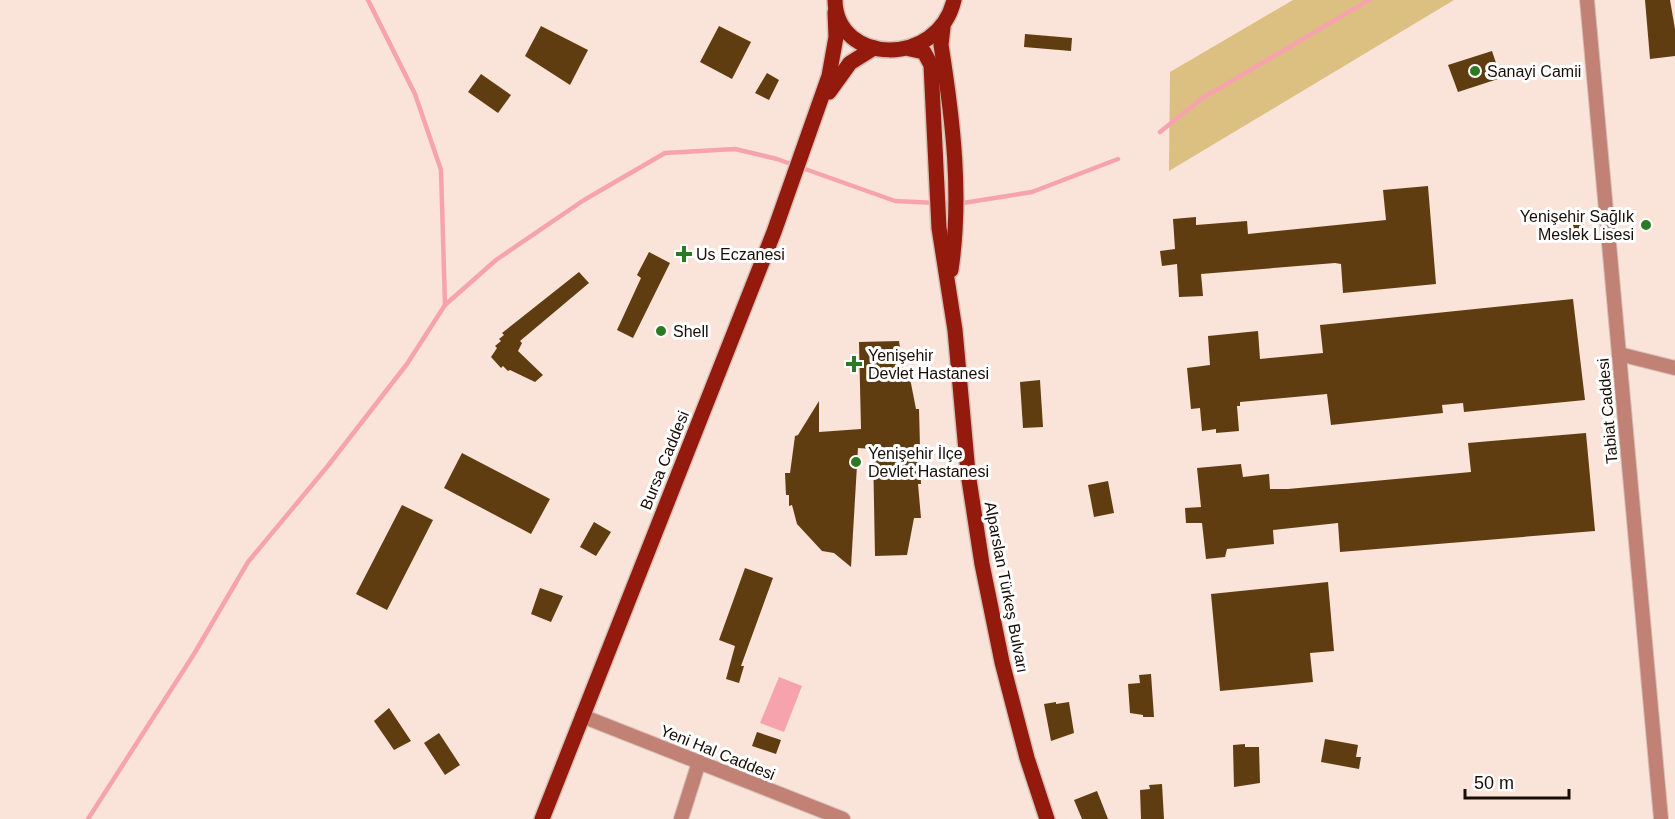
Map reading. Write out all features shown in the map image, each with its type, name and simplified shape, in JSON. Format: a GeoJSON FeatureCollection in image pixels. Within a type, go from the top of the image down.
{"type":"FeatureCollection","features":[{"type":"Feature","properties":{"kind":"main road"},"geometry":{"type":"LineString","coordinates":[[835,6],[842,27],[858,40],[874,48],[894,51],[910,49],[943,27],[949,20],[954,0]]}},
{"type":"Feature","properties":{"kind":"main road","name":"Bursa Caddesi"},"geometry":{"type":"LineString","coordinates":[[542,819],[790,188],[817,113],[834,55],[835,6]]}},
{"type":"Feature","properties":{"kind":"main road","name":"Alparslan Türkeş Bulvarı"},"geometry":{"type":"LineString","coordinates":[[943,27],[941,45],[956,178],[957,227],[949,285]]}},
{"type":"Feature","properties":{"kind":"main road","name":"Bursa Caddesi"},"geometry":{"type":"LineString","coordinates":[[817,113],[838,77],[850,63],[874,48]]}},
{"type":"Feature","properties":{"kind":"main road","name":"Alparslan Türkeş Bulvarı"},"geometry":{"type":"LineString","coordinates":[[910,49],[924,52],[931,65],[939,228],[949,285],[968,473],[982,564],[1002,662],[1027,758],[1047,819]]}},
{"type":"Feature","properties":{"kind":"street","name":"Tabiat Caddesi"},"geometry":{"type":"LineString","coordinates":[[1587,0],[1661,819]]}},
{"type":"Feature","properties":{"kind":"street"},"geometry":{"type":"LineString","coordinates":[[1619,354],[1675,368]]}},
{"type":"Feature","properties":{"kind":"street","name":"Yeni Hal Caddesi"},"geometry":{"type":"LineString","coordinates":[[582,716],[843,819]]}},
{"type":"Feature","properties":{"kind":"street"},"geometry":{"type":"LineString","coordinates":[[681,819],[699,762]]}},
{"type":"Feature","properties":{"kind":"shaded area"},"geometry":{"type":"Polygon","coordinates":[[[1293,0],[1454,0],[1169,171],[1170,72],[1293,0]]]}},
{"type":"Feature","properties":{"kind":"shaded area"},"geometry":{"type":"Polygon","coordinates":[[[779,677],[802,686],[784,732],[760,723],[779,677]]]}},
{"type":"Feature","properties":{"kind":"building"},"geometry":{"type":"Polygon","coordinates":[[[1645,0],[1670,0],[1675,29],[1675,56],[1650,59],[1645,0]]]}},
{"type":"Feature","properties":{"kind":"building"},"geometry":{"type":"Polygon","coordinates":[[[541,26],[588,50],[570,85],[525,56],[541,26]]]}},
{"type":"Feature","properties":{"kind":"building"},"geometry":{"type":"Polygon","coordinates":[[[719,26],[751,42],[732,79],[700,62],[719,26]]]}},
{"type":"Feature","properties":{"kind":"building"},"geometry":{"type":"Polygon","coordinates":[[[1025,34],[1072,38],[1071,51],[1024,47],[1025,34]]]}},
{"type":"Feature","properties":{"kind":"building","name":"Sanayi Camii"},"geometry":{"type":"Polygon","coordinates":[[[1492,51],[1501,78],[1458,92],[1448,65],[1492,51]]]}},
{"type":"Feature","properties":{"kind":"building"},"geometry":{"type":"Polygon","coordinates":[[[767,73],[779,80],[769,100],[755,93],[767,73]]]}},
{"type":"Feature","properties":{"kind":"building"},"geometry":{"type":"Polygon","coordinates":[[[481,74],[511,95],[498,113],[468,92],[481,74]]]}},
{"type":"Feature","properties":{"kind":"building"},"geometry":{"type":"Polygon","coordinates":[[[1428,186],[1436,284],[1343,293],[1341,264],[1335,263],[1201,274],[1203,296],[1179,297],[1177,264],[1162,266],[1160,251],[1175,249],[1173,219],[1196,217],[1196,225],[1247,221],[1248,234],[1386,220],[1383,190],[1428,186]]]}},
{"type":"Feature","properties":{"kind":"building"},"geometry":{"type":"Polygon","coordinates":[[[1573,216],[1584,216],[1584,229],[1573,229],[1573,216]]]}},
{"type":"Feature","properties":{"kind":"building"},"geometry":{"type":"Polygon","coordinates":[[[649,252],[670,263],[633,338],[617,330],[641,278],[637,275],[649,252]]]}},
{"type":"Feature","properties":{"kind":"building"},"geometry":{"type":"Polygon","coordinates":[[[579,272],[589,283],[520,341],[522,343],[518,351],[543,375],[535,382],[508,371],[503,366],[501,368],[491,357],[497,348],[495,346],[501,341],[499,339],[504,335],[502,333],[579,272]]]}},
{"type":"Feature","properties":{"kind":"building"},"geometry":{"type":"Polygon","coordinates":[[[1573,299],[1585,400],[1464,412],[1463,403],[1442,405],[1443,413],[1331,425],[1327,394],[1240,402],[1240,406],[1237,406],[1239,431],[1216,433],[1216,429],[1202,431],[1200,408],[1191,409],[1187,368],[1210,365],[1208,336],[1258,331],[1260,359],[1323,353],[1320,325],[1573,299]]]}},
{"type":"Feature","properties":{"kind":"building","name":"Yenişehir İlçe Devlet Hastanesi"},"geometry":{"type":"Polygon","coordinates":[[[899,341],[903,368],[908,368],[916,409],[919,409],[921,484],[918,484],[921,518],[914,518],[907,555],[875,556],[873,449],[858,448],[851,567],[834,553],[822,551],[797,524],[792,505],[789,506],[789,495],[786,495],[785,473],[790,473],[795,436],[798,435],[819,401],[819,432],[861,429],[859,342],[899,341]]]}},
{"type":"Feature","properties":{"kind":"building"},"geometry":{"type":"Polygon","coordinates":[[[1040,380],[1043,427],[1023,428],[1020,382],[1040,380]]]}},
{"type":"Feature","properties":{"kind":"building"},"geometry":{"type":"Polygon","coordinates":[[[1586,433],[1595,531],[1340,552],[1338,523],[1273,530],[1274,544],[1227,549],[1225,557],[1206,559],[1202,523],[1186,523],[1185,508],[1201,507],[1197,468],[1241,464],[1243,477],[1269,474],[1270,489],[1288,489],[1471,472],[1468,443],[1586,433]]]}},
{"type":"Feature","properties":{"kind":"building"},"geometry":{"type":"Polygon","coordinates":[[[462,453],[550,499],[531,534],[444,488],[462,453]]]}},
{"type":"Feature","properties":{"kind":"building"},"geometry":{"type":"Polygon","coordinates":[[[1108,481],[1114,513],[1094,517],[1088,485],[1108,481]]]}},
{"type":"Feature","properties":{"kind":"building"},"geometry":{"type":"Polygon","coordinates":[[[402,505],[433,520],[387,610],[356,594],[402,505]]]}},
{"type":"Feature","properties":{"kind":"building"},"geometry":{"type":"Polygon","coordinates":[[[594,522],[611,532],[596,556],[580,547],[594,522]]]}},
{"type":"Feature","properties":{"kind":"building"},"geometry":{"type":"Polygon","coordinates":[[[745,568],[773,578],[741,666],[744,666],[739,683],[726,679],[735,646],[719,640],[745,568]]]}},
{"type":"Feature","properties":{"kind":"building"},"geometry":{"type":"Polygon","coordinates":[[[1328,582],[1334,651],[1310,653],[1313,682],[1220,691],[1211,594],[1328,582]]]}},
{"type":"Feature","properties":{"kind":"building"},"geometry":{"type":"Polygon","coordinates":[[[540,588],[563,596],[551,622],[531,614],[540,588]]]}},
{"type":"Feature","properties":{"kind":"building"},"geometry":{"type":"Polygon","coordinates":[[[1151,674],[1154,717],[1143,717],[1143,715],[1130,713],[1128,684],[1140,683],[1139,675],[1151,674]]]}},
{"type":"Feature","properties":{"kind":"building"},"geometry":{"type":"Polygon","coordinates":[[[1056,702],[1056,704],[1069,702],[1074,733],[1051,741],[1044,704],[1056,702]]]}},
{"type":"Feature","properties":{"kind":"building"},"geometry":{"type":"Polygon","coordinates":[[[389,708],[411,741],[394,750],[374,721],[389,708]]]}},
{"type":"Feature","properties":{"kind":"building"},"geometry":{"type":"Polygon","coordinates":[[[757,732],[781,740],[776,754],[752,746],[757,732]]]}},
{"type":"Feature","properties":{"kind":"building"},"geometry":{"type":"Polygon","coordinates":[[[439,733],[460,765],[445,775],[424,743],[439,733]]]}},
{"type":"Feature","properties":{"kind":"building"},"geometry":{"type":"Polygon","coordinates":[[[1325,739],[1358,745],[1356,757],[1361,757],[1359,769],[1321,762],[1325,739]]]}},
{"type":"Feature","properties":{"kind":"building"},"geometry":{"type":"Polygon","coordinates":[[[1245,744],[1245,747],[1259,747],[1260,783],[1234,787],[1233,745],[1245,744]]]}},
{"type":"Feature","properties":{"kind":"building"},"geometry":{"type":"Polygon","coordinates":[[[1162,784],[1164,819],[1141,819],[1140,790],[1150,789],[1149,785],[1162,784]]]}},
{"type":"Feature","properties":{"kind":"building"},"geometry":{"type":"Polygon","coordinates":[[[1097,791],[1108,819],[1082,819],[1074,800],[1097,791]]]}},
{"type":"Feature","properties":{"kind":"waterway"},"geometry":{"type":"LineString","coordinates":[[368,0],[415,94],[441,170],[445,305]]}},
{"type":"Feature","properties":{"kind":"waterway"},"geometry":{"type":"LineString","coordinates":[[1160,132],[1201,99],[1369,0]]}},
{"type":"Feature","properties":{"kind":"waterway"},"geometry":{"type":"LineString","coordinates":[[88,819],[194,654],[248,562],[327,467],[407,364],[445,305],[496,260],[584,200],[665,153],[735,149],[777,159],[895,201],[957,204],[1032,192],[1118,159]]}},
{"type":"Feature","properties":{"kind":"place","name":"Sanayi Camii"},"geometry":{"type":"Point","coordinates":[1475,71]}},
{"type":"Feature","properties":{"kind":"place","name":"Yenişehir Sağlık Meslek Lisesi"},"geometry":{"type":"Point","coordinates":[1646,225]}},
{"type":"Feature","properties":{"kind":"place","name":"Us Eczanesi"},"geometry":{"type":"Point","coordinates":[684,254]}},
{"type":"Feature","properties":{"kind":"place","name":"Shell"},"geometry":{"type":"Point","coordinates":[661,331]}},
{"type":"Feature","properties":{"kind":"place","name":"Yenişehir Devlet Hastanesi"},"geometry":{"type":"Point","coordinates":[854,364]}},
{"type":"Feature","properties":{"kind":"place","name":"Yenişehir İlçe Devlet Hastanesi"},"geometry":{"type":"Point","coordinates":[856,462]}}]}
